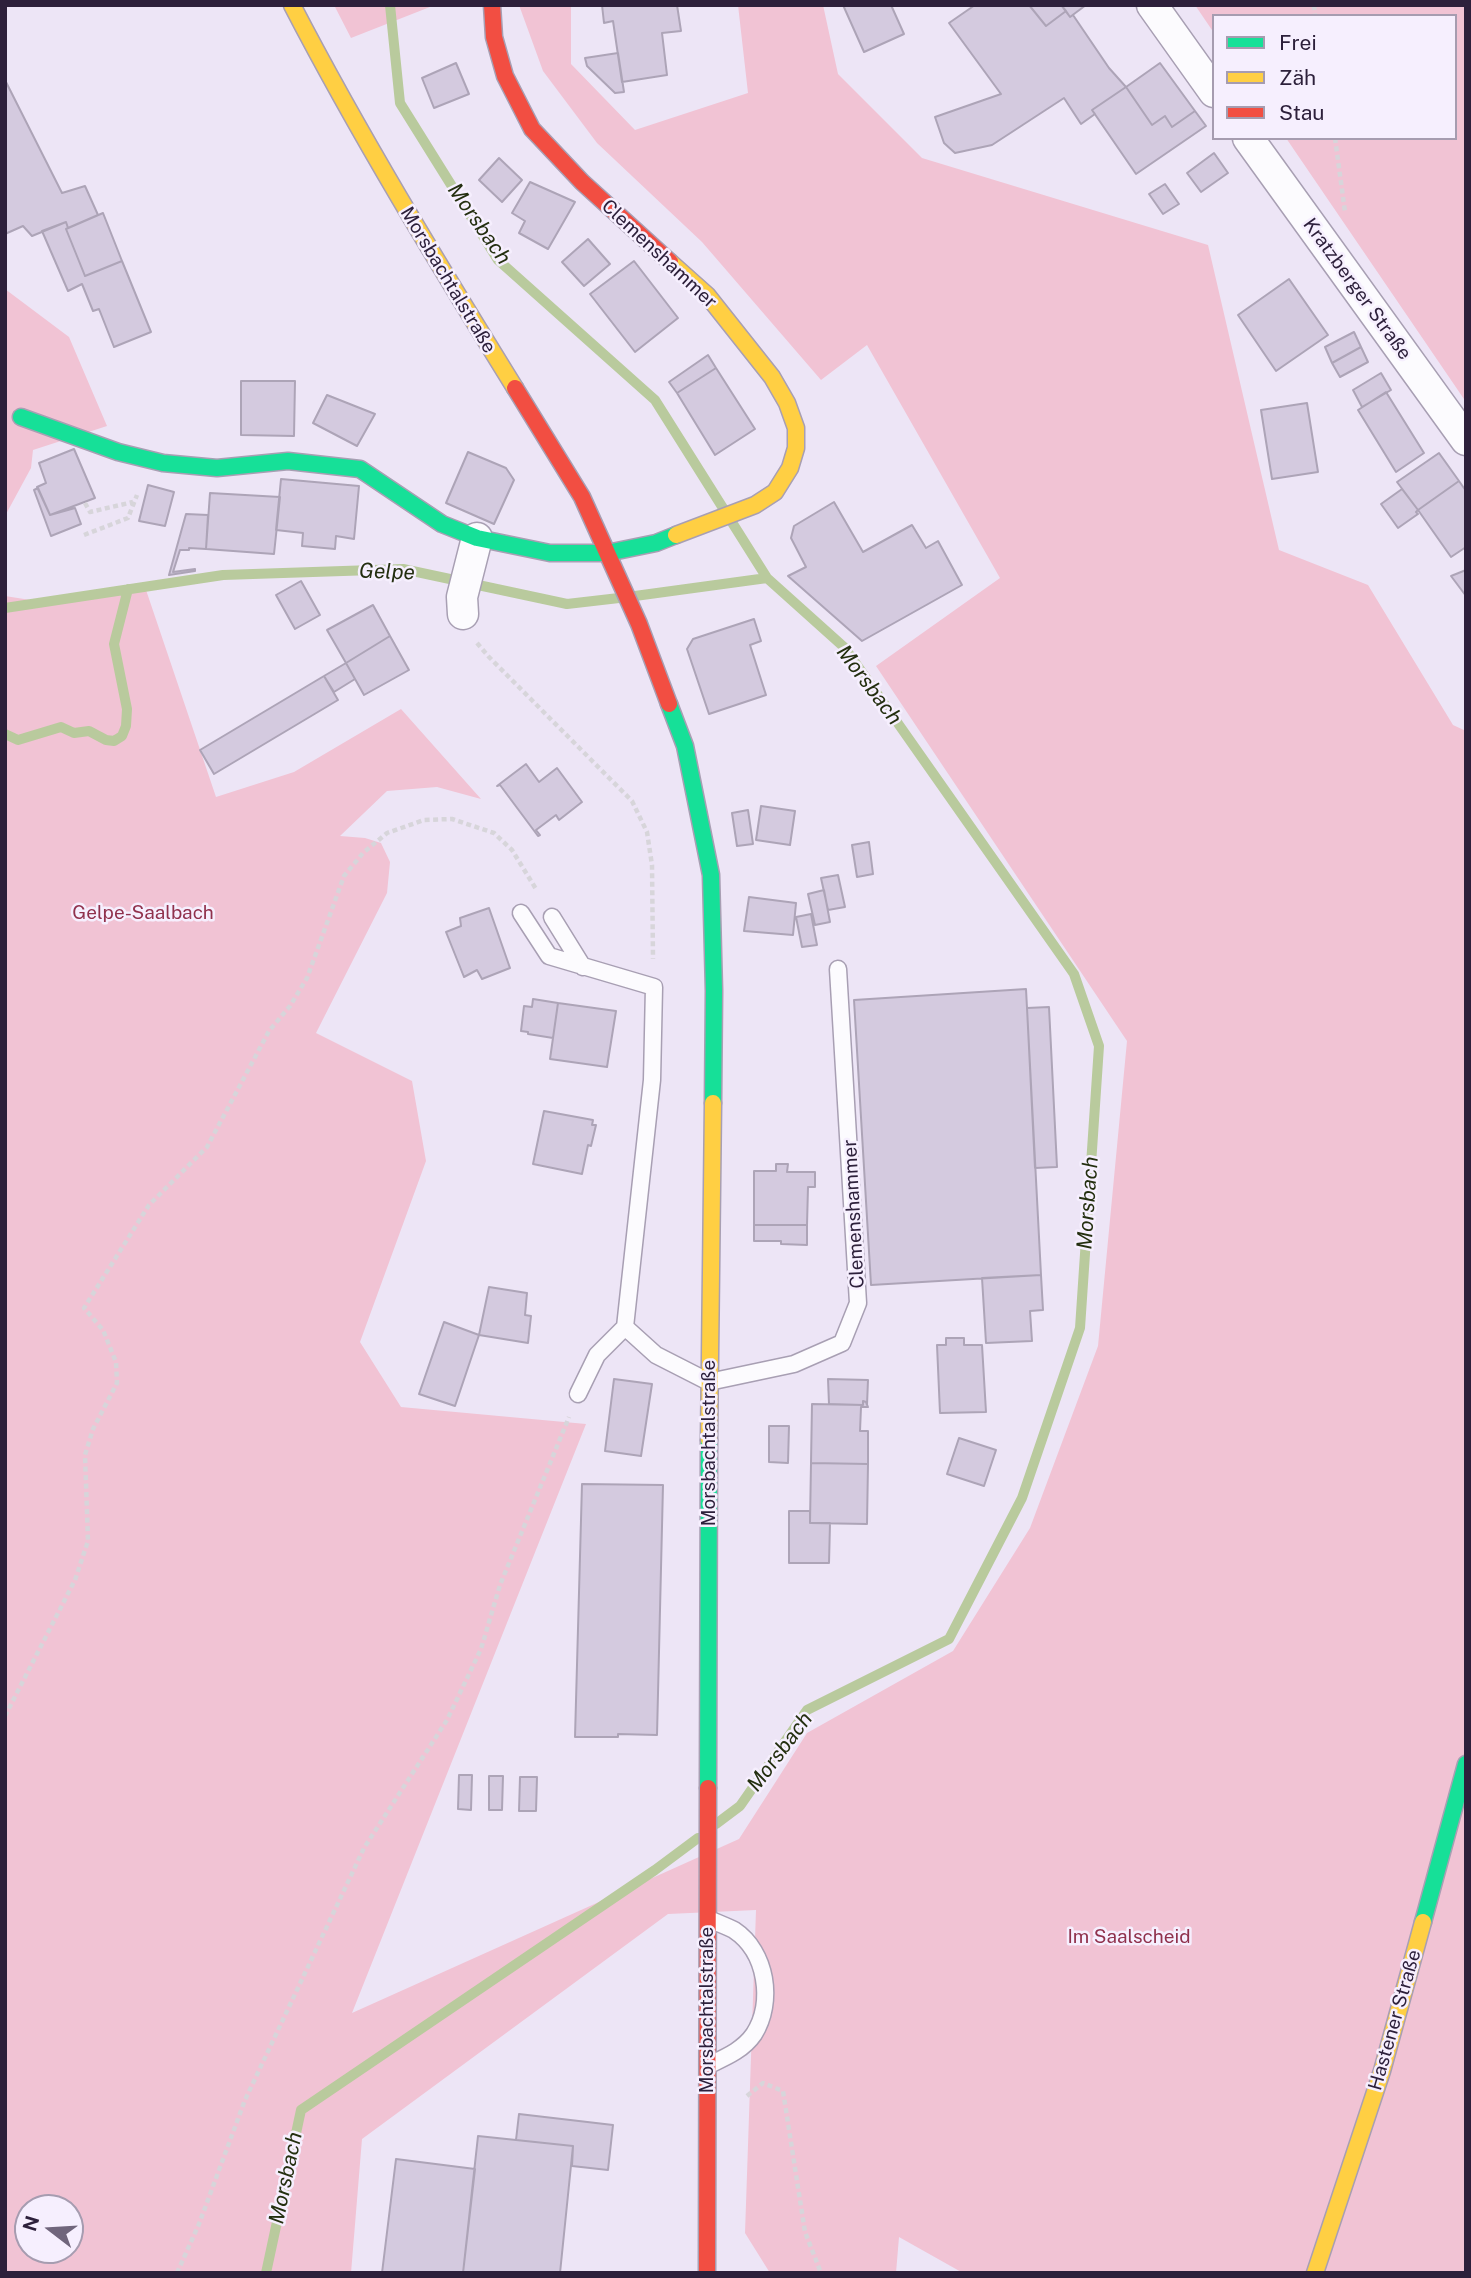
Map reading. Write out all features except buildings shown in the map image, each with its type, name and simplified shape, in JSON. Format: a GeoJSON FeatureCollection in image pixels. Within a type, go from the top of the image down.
{"type":"FeatureCollection","features":[{"type":"Feature","properties":{"kind":"main road","name":"Morsbachtalstraße"},"geometry":{"type":"LineString","coordinates":[[292,5],[332,84],[409,216],[582,498],[639,624],[685,746],[711,875],[714,991],[709,1382],[707,2273]]}},
{"type":"Feature","properties":{"kind":"main road","name":"Clemenshammer"},"geometry":{"type":"LineString","coordinates":[[21,417],[118,452],[163,463],[216,468],[288,461],[360,469],[442,524],[477,538],[550,553],[607,553],[656,543],[755,505],[775,492],[790,468],[796,448],[796,428],[787,403],[772,377],[707,295],[582,181],[532,129],[505,76],[494,37],[492,5]]}},
{"type":"Feature","properties":{"kind":"main road","name":"Hastener Straße"},"geometry":{"type":"LineString","coordinates":[[1315,2273],[1382,2071],[1466,1764]]}},
{"type":"Feature","properties":{"kind":"street"},"geometry":{"type":"LineString","coordinates":[[1152,5],[1212,89]]}},
{"type":"Feature","properties":{"kind":"street","name":"Kratzberger Straße"},"geometry":{"type":"LineString","coordinates":[[1249,140],[1466,440]]}},
{"type":"Feature","properties":{"kind":"street"},"geometry":{"type":"LineString","coordinates":[[462,606],[477,538]]}},
{"type":"Feature","properties":{"kind":"lane"},"geometry":{"type":"LineString","coordinates":[[521,913],[549,956],[653,987],[652,1080],[625,1327],[597,1355],[578,1394]]}},
{"type":"Feature","properties":{"kind":"lane"},"geometry":{"type":"LineString","coordinates":[[552,917],[583,967]]}},
{"type":"Feature","properties":{"kind":"lane","name":"Clemenshammer"},"geometry":{"type":"LineString","coordinates":[[709,1382],[794,1364],[842,1342],[858,1303],[838,969]]}},
{"type":"Feature","properties":{"kind":"lane"},"geometry":{"type":"LineString","coordinates":[[625,1327],[656,1355],[709,1382]]}},
{"type":"Feature","properties":{"kind":"lane"},"geometry":{"type":"LineString","coordinates":[[707,1918],[735,1931],[755,1952],[765,1979],[764,2007],[754,2034],[734,2054],[707,2066]]}},
{"type":"Feature","properties":{"kind":"path"},"geometry":{"type":"LineString","coordinates":[[84,535],[128,518],[134,502],[90,512],[85,503]]}},
{"type":"Feature","properties":{"kind":"path"},"geometry":{"type":"LineString","coordinates":[[462,606],[469,633],[489,657],[632,801],[647,832],[652,865],[653,987]]}},
{"type":"Feature","properties":{"kind":"path"},"geometry":{"type":"LineString","coordinates":[[5,1716],[75,1580],[88,1541],[85,1455],[93,1429],[117,1383],[116,1362],[103,1330],[84,1308],[149,1205],[207,1147],[270,1031],[307,978],[344,876],[363,852],[387,833],[424,820],[453,819],[494,834],[512,850],[552,917]]}},
{"type":"Feature","properties":{"kind":"path"},"geometry":{"type":"LineString","coordinates":[[177,2273],[199,2224],[245,2100],[364,1848],[447,1720],[481,1649],[500,1585],[578,1394]]}},
{"type":"Feature","properties":{"kind":"path"},"geometry":{"type":"LineString","coordinates":[[741,2107],[747,2096],[763,2083],[783,2091],[805,2232],[821,2273]]}},
{"type":"Feature","properties":{"kind":"green space"},"geometry":{"type":"Polygon","coordinates":[[[334,5],[435,5],[351,38],[334,5]]]}},
{"type":"Feature","properties":{"kind":"green space","name":"Im Saalscheid"},"geometry":{"type":"Polygon","coordinates":[[[519,5],[571,5],[571,64],[635,130],[748,93],[738,5],[823,5],[838,74],[922,158],[1208,245],[1279,550],[1368,585],[1453,725],[1466,731],[1466,2273],[963,2273],[899,2237],[896,2273],[770,2273],[745,2233],[756,1910],[668,1914],[362,2139],[351,2273],[5,2273],[5,596],[43,602],[145,587],[216,797],[294,772],[401,709],[481,799],[437,787],[387,791],[340,836],[365,838],[381,843],[390,862],[387,893],[316,1033],[412,1081],[426,1161],[360,1342],[401,1407],[586,1424],[352,2013],[739,1839],[807,1733],[953,1651],[1030,1528],[1098,1346],[1127,1041],[876,666],[1000,578],[867,345],[821,380],[702,242],[597,143],[543,71],[519,5]]]}},
{"type":"Feature","properties":{"kind":"green space"},"geometry":{"type":"Polygon","coordinates":[[[1195,5],[1466,5],[1466,402],[1287,140],[1457,140],[1457,14],[1212,14],[1212,30],[1195,5]]]}},
{"type":"Feature","properties":{"kind":"green space"},"geometry":{"type":"Polygon","coordinates":[[[5,289],[69,337],[107,426],[33,450],[31,468],[5,516],[5,289]]]}},
{"type":"Feature","properties":{"kind":"waterway","name":"Morsbach"},"geometry":{"type":"LineString","coordinates":[[390,5],[400,103],[498,260],[655,400],[767,578],[845,648],[1074,974],[1099,1046],[1080,1328],[1022,1498],[949,1639],[807,1710],[740,1806],[716,1824]]}},
{"type":"Feature","properties":{"kind":"waterway","name":"Gelpe"},"geometry":{"type":"LineString","coordinates":[[5,608],[223,575],[403,569],[567,604],[619,598]]}},
{"type":"Feature","properties":{"kind":"waterway","name":"Gelpe"},"geometry":{"type":"LineString","coordinates":[[635,596],[767,578]]}},
{"type":"Feature","properties":{"kind":"waterway"},"geometry":{"type":"LineString","coordinates":[[5,734],[18,740],[61,727],[74,733],[89,731],[106,740],[114,741],[122,736],[126,726],[127,709],[114,644],[128,589]]}},
{"type":"Feature","properties":{"kind":"waterway","name":"Morsbach"},"geometry":{"type":"LineString","coordinates":[[266,2273],[301,2110],[698,1838]]}},
{"type":"Feature","properties":{"kind":"traffic: fast"},"geometry":{"type":"LineString","coordinates":[[21,417],[118,452],[163,463],[217,468],[288,461],[360,469],[442,524],[477,538],[550,553],[607,553],[656,543],[676,535]]}},
{"type":"Feature","properties":{"kind":"traffic: fast"},"geometry":{"type":"LineString","coordinates":[[669,704],[685,746],[711,875],[713,1103]]}},
{"type":"Feature","properties":{"kind":"traffic: fast"},"geometry":{"type":"LineString","coordinates":[[708,1788],[709,1440]]}},
{"type":"Feature","properties":{"kind":"traffic: fast"},"geometry":{"type":"LineString","coordinates":[[1423,1922],[1466,1764]]}},
{"type":"Feature","properties":{"kind":"traffic: slow"},"geometry":{"type":"LineString","coordinates":[[292,5],[372,151],[515,388]]}},
{"type":"Feature","properties":{"kind":"traffic: slow"},"geometry":{"type":"LineString","coordinates":[[670,262],[707,295],[772,377],[787,403],[796,428],[796,448],[790,468],[775,492],[755,505],[676,535]]}},
{"type":"Feature","properties":{"kind":"traffic: slow"},"geometry":{"type":"LineString","coordinates":[[709,1440],[713,1103]]}},
{"type":"Feature","properties":{"kind":"traffic: slow"},"geometry":{"type":"LineString","coordinates":[[1315,2273],[1382,2071],[1423,1922]]}},
{"type":"Feature","properties":{"kind":"traffic: jam"},"geometry":{"type":"LineString","coordinates":[[492,5],[494,37],[505,76],[532,129],[582,182],[670,262]]}},
{"type":"Feature","properties":{"kind":"traffic: jam"},"geometry":{"type":"LineString","coordinates":[[515,388],[582,497],[639,624],[669,704]]}},
{"type":"Feature","properties":{"kind":"traffic: jam"},"geometry":{"type":"LineString","coordinates":[[707,2273],[708,1788]]}},
{"type":"Feature","properties":{"kind":"park label","name":"Gelpe-Saalbach"},"geometry":{"type":"Point","coordinates":[143,913]}}]}
